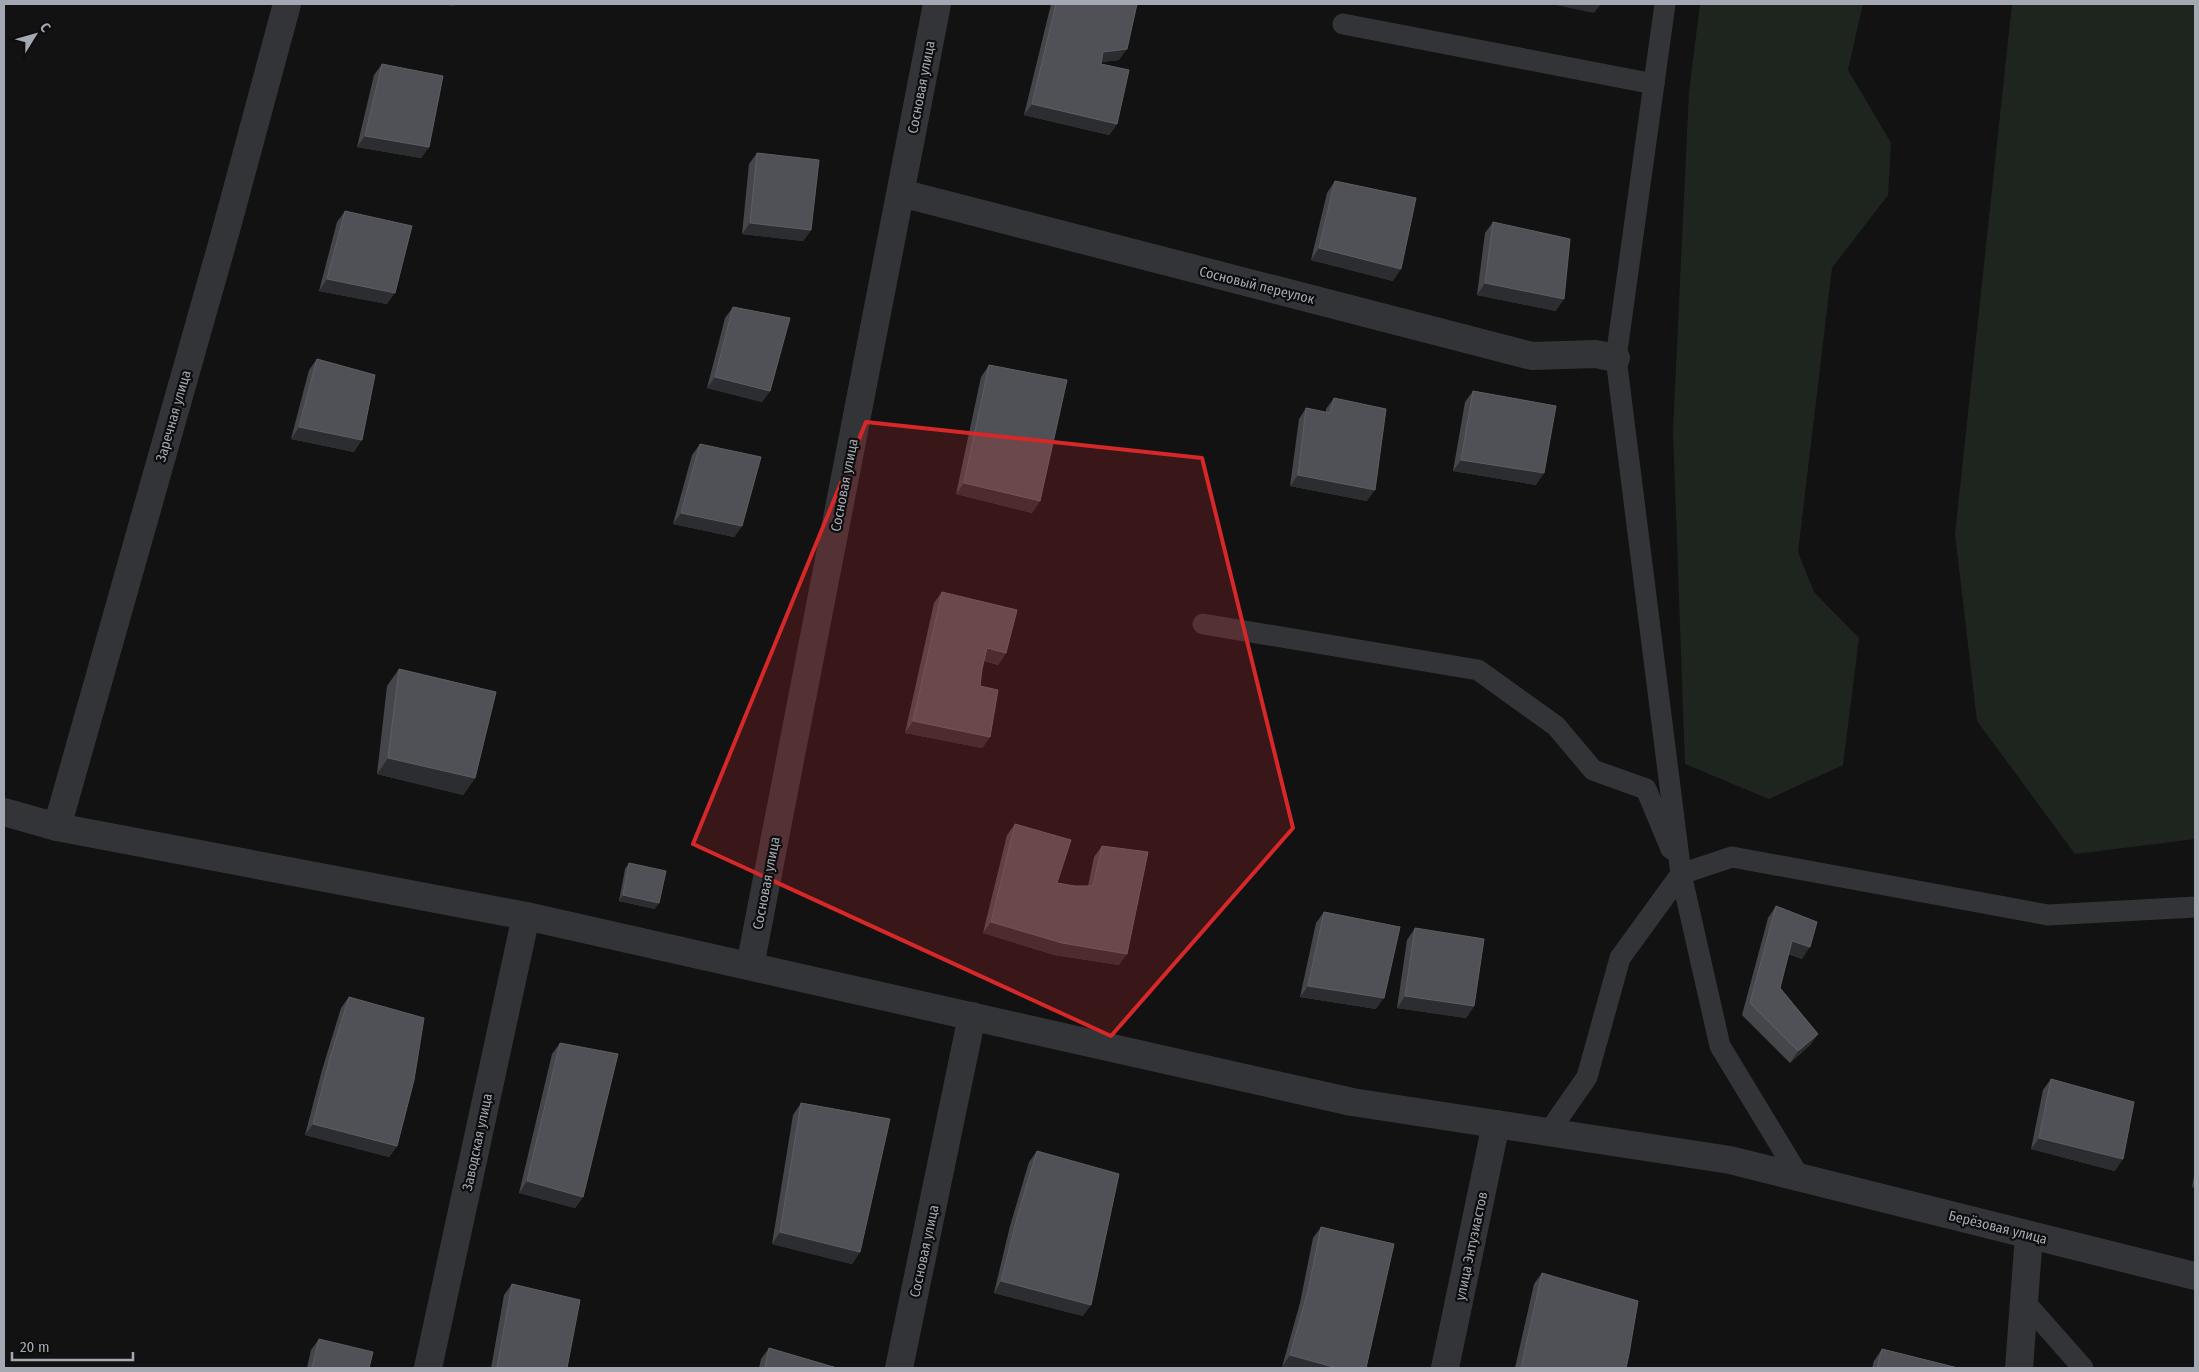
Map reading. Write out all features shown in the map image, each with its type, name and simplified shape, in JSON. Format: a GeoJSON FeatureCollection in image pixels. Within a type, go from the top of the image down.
{"type":"FeatureCollection","features":[{"type":"Feature","properties":{"kind":"street","name":"Заречная улица"},"geometry":{"type":"LineString","coordinates":[[57,827],[226,230],[287,4]]}},
{"type":"Feature","properties":{"kind":"street","name":"Сосновая улица"},"geometry":{"type":"LineString","coordinates":[[750,966],[937,4]]}},
{"type":"Feature","properties":{"kind":"street","name":"Сосновый переулок"},"geometry":{"type":"LineString","coordinates":[[900,193],[1532,356],[1595,354],[1616,358]]}},
{"type":"Feature","properties":{"kind":"street","name":"Берёзовая улица"},"geometry":{"type":"LineString","coordinates":[[4,812],[57,827],[526,916],[1352,1102],[1730,1160],[2195,1276]]}},
{"type":"Feature","properties":{"kind":"street","name":"Заводская улица"},"geometry":{"type":"LineString","coordinates":[[428,1368],[526,916]]}},
{"type":"Feature","properties":{"kind":"street","name":"Сосновая улица"},"geometry":{"type":"LineString","coordinates":[[899,1368],[972,1016]]}},
{"type":"Feature","properties":{"kind":"street","name":"улица Энтузиастов"},"geometry":{"type":"LineString","coordinates":[[1445,1368],[1496,1124]]}},
{"type":"Feature","properties":{"kind":"street"},"geometry":{"type":"LineString","coordinates":[[2019,1368],[2029,1235]]}},
{"type":"Feature","properties":{"kind":"lane"},"geometry":{"type":"LineString","coordinates":[[1665,4],[1616,358],[1681,874],[1720,1046],[1800,1178]]}},
{"type":"Feature","properties":{"kind":"lane"},"geometry":{"type":"LineString","coordinates":[[1343,24],[1654,84]]}},
{"type":"Feature","properties":{"kind":"lane"},"geometry":{"type":"LineString","coordinates":[[1203,624],[1478,670],[1556,726],[1593,770],[1646,789],[1681,874]]}},
{"type":"Feature","properties":{"kind":"lane"},"geometry":{"type":"LineString","coordinates":[[1548,1133],[1587,1077],[1620,958],[1681,874],[1732,857],[2048,915],[2195,907]]}},
{"type":"Feature","properties":{"kind":"lane"},"geometry":{"type":"LineString","coordinates":[[2024,1301],[2083,1368]]}},
{"type":"Feature","properties":{"kind":"highlighted area"},"geometry":{"type":"Polygon","coordinates":[[[866,422],[1202,458],[1293,828],[1111,1036],[693,844],[866,422]]]}},
{"type":"Feature","properties":{"kind":"shaded area"},"geometry":{"type":"Polygon","coordinates":[[[1700,4],[1863,4],[1848,70],[1891,143],[1888,195],[1832,268],[1798,552],[1814,592],[1859,638],[1843,765],[1769,799],[1685,764],[1673,431],[1689,92],[1700,4]]]}},
{"type":"Feature","properties":{"kind":"shaded area"},"geometry":{"type":"Polygon","coordinates":[[[2012,4],[2195,4],[2195,839],[2075,854],[1977,721],[1955,534],[2012,4]]]}},
{"type":"Feature","properties":{"kind":"building"},"geometry":{"type":"Polygon","coordinates":[[[1056,4],[1137,4],[1127,49],[1103,52],[1101,64],[1129,70],[1117,124],[1032,104],[1056,4]]]}},
{"type":"Feature","properties":{"kind":"building"},"geometry":{"type":"Polygon","coordinates":[[[382,64],[443,76],[429,147],[365,136],[382,64]]]}},
{"type":"Feature","properties":{"kind":"building"},"geometry":{"type":"Polygon","coordinates":[[[757,153],[819,160],[811,230],[750,223],[757,153]]]}},
{"type":"Feature","properties":{"kind":"building"},"geometry":{"type":"Polygon","coordinates":[[[1335,181],[1416,198],[1401,269],[1319,248],[1335,181]]]}},
{"type":"Feature","properties":{"kind":"building"},"geometry":{"type":"Polygon","coordinates":[[[345,211],[412,226],[395,293],[327,279],[345,211]]]}},
{"type":"Feature","properties":{"kind":"building"},"geometry":{"type":"Polygon","coordinates":[[[1493,222],[1570,239],[1564,299],[1485,283],[1493,222]]]}},
{"type":"Feature","properties":{"kind":"building"},"geometry":{"type":"Polygon","coordinates":[[[733,307],[790,318],[770,391],[715,377],[733,307]]]}},
{"type":"Feature","properties":{"kind":"building"},"geometry":{"type":"Polygon","coordinates":[[[317,359],[375,375],[362,440],[299,427],[317,359]]]}},
{"type":"Feature","properties":{"kind":"building"},"geometry":{"type":"Polygon","coordinates":[[[989,365],[1067,380],[1040,501],[964,483],[989,365]]]}},
{"type":"Feature","properties":{"kind":"building"},"geometry":{"type":"Polygon","coordinates":[[[1473,391],[1556,406],[1544,473],[1461,460],[1473,391]]]}},
{"type":"Feature","properties":{"kind":"building"},"geometry":{"type":"Polygon","coordinates":[[[1334,398],[1386,409],[1375,490],[1298,475],[1306,408],[1330,413],[1334,398]]]}},
{"type":"Feature","properties":{"kind":"building"},"geometry":{"type":"Polygon","coordinates":[[[700,444],[761,457],[742,526],[681,513],[700,444]]]}},
{"type":"Feature","properties":{"kind":"building"},"geometry":{"type":"Polygon","coordinates":[[[942,592],[1017,610],[1006,653],[987,648],[982,669],[980,686],[998,690],[990,737],[913,721],[942,592]]]}},
{"type":"Feature","properties":{"kind":"building"},"geometry":{"type":"Polygon","coordinates":[[[399,669],[496,692],[475,778],[388,758],[399,669]]]}},
{"type":"Feature","properties":{"kind":"building"},"geometry":{"type":"Polygon","coordinates":[[[1015,824],[1071,840],[1057,883],[1093,886],[1102,846],[1148,852],[1127,954],[1062,943],[991,922],[1015,824]]]}},
{"type":"Feature","properties":{"kind":"building"},"geometry":{"type":"Polygon","coordinates":[[[629,863],[666,871],[659,903],[623,895],[629,863]]]}},
{"type":"Feature","properties":{"kind":"building"},"geometry":{"type":"Polygon","coordinates":[[[1776,906],[1817,922],[1810,947],[1792,941],[1780,988],[1818,1034],[1798,1051],[1750,1003],[1776,906]]]}},
{"type":"Feature","properties":{"kind":"building"},"geometry":{"type":"Polygon","coordinates":[[[1324,912],[1400,927],[1384,998],[1308,986],[1324,912]]]}},
{"type":"Feature","properties":{"kind":"building"},"geometry":{"type":"Polygon","coordinates":[[[1415,928],[1484,939],[1474,1006],[1405,996],[1415,928]]]}},
{"type":"Feature","properties":{"kind":"building"},"geometry":{"type":"Polygon","coordinates":[[[349,997],[424,1018],[414,1080],[397,1146],[313,1124],[330,1058],[349,997]]]}},
{"type":"Feature","properties":{"kind":"building"},"geometry":{"type":"Polygon","coordinates":[[[560,1043],[618,1054],[583,1197],[527,1181],[560,1043]]]}},
{"type":"Feature","properties":{"kind":"building"},"geometry":{"type":"Polygon","coordinates":[[[2051,1079],[2134,1102],[2123,1159],[2039,1138],[2051,1079]]]}},
{"type":"Feature","properties":{"kind":"building"},"geometry":{"type":"Polygon","coordinates":[[[801,1103],[890,1119],[860,1252],[780,1232],[801,1103]]]}},
{"type":"Feature","properties":{"kind":"building"},"geometry":{"type":"Polygon","coordinates":[[[1037,1151],[1119,1174],[1091,1305],[1001,1281],[1037,1151]]]}},
{"type":"Feature","properties":{"kind":"building"},"geometry":{"type":"Polygon","coordinates":[[[1321,1227],[1394,1244],[1366,1368],[1337,1368],[1290,1355],[1308,1291],[1321,1227]]]}},
{"type":"Feature","properties":{"kind":"building"},"geometry":{"type":"Polygon","coordinates":[[[1542,1273],[1638,1301],[1626,1368],[1521,1368],[1542,1273]]]}},
{"type":"Feature","properties":{"kind":"building"},"geometry":{"type":"Polygon","coordinates":[[[512,1284],[580,1300],[567,1368],[497,1368],[512,1284]]]}},
{"type":"Feature","properties":{"kind":"building"},"geometry":{"type":"Polygon","coordinates":[[[319,1339],[373,1352],[369,1368],[312,1368],[319,1339]]]}},
{"type":"Feature","properties":{"kind":"building"},"geometry":{"type":"Polygon","coordinates":[[[769,1348],[837,1368],[765,1368],[769,1348]]]}},
{"type":"Feature","properties":{"kind":"building"},"geometry":{"type":"Polygon","coordinates":[[[1882,1349],[1958,1368],[1877,1368],[1882,1349]]]}}]}
